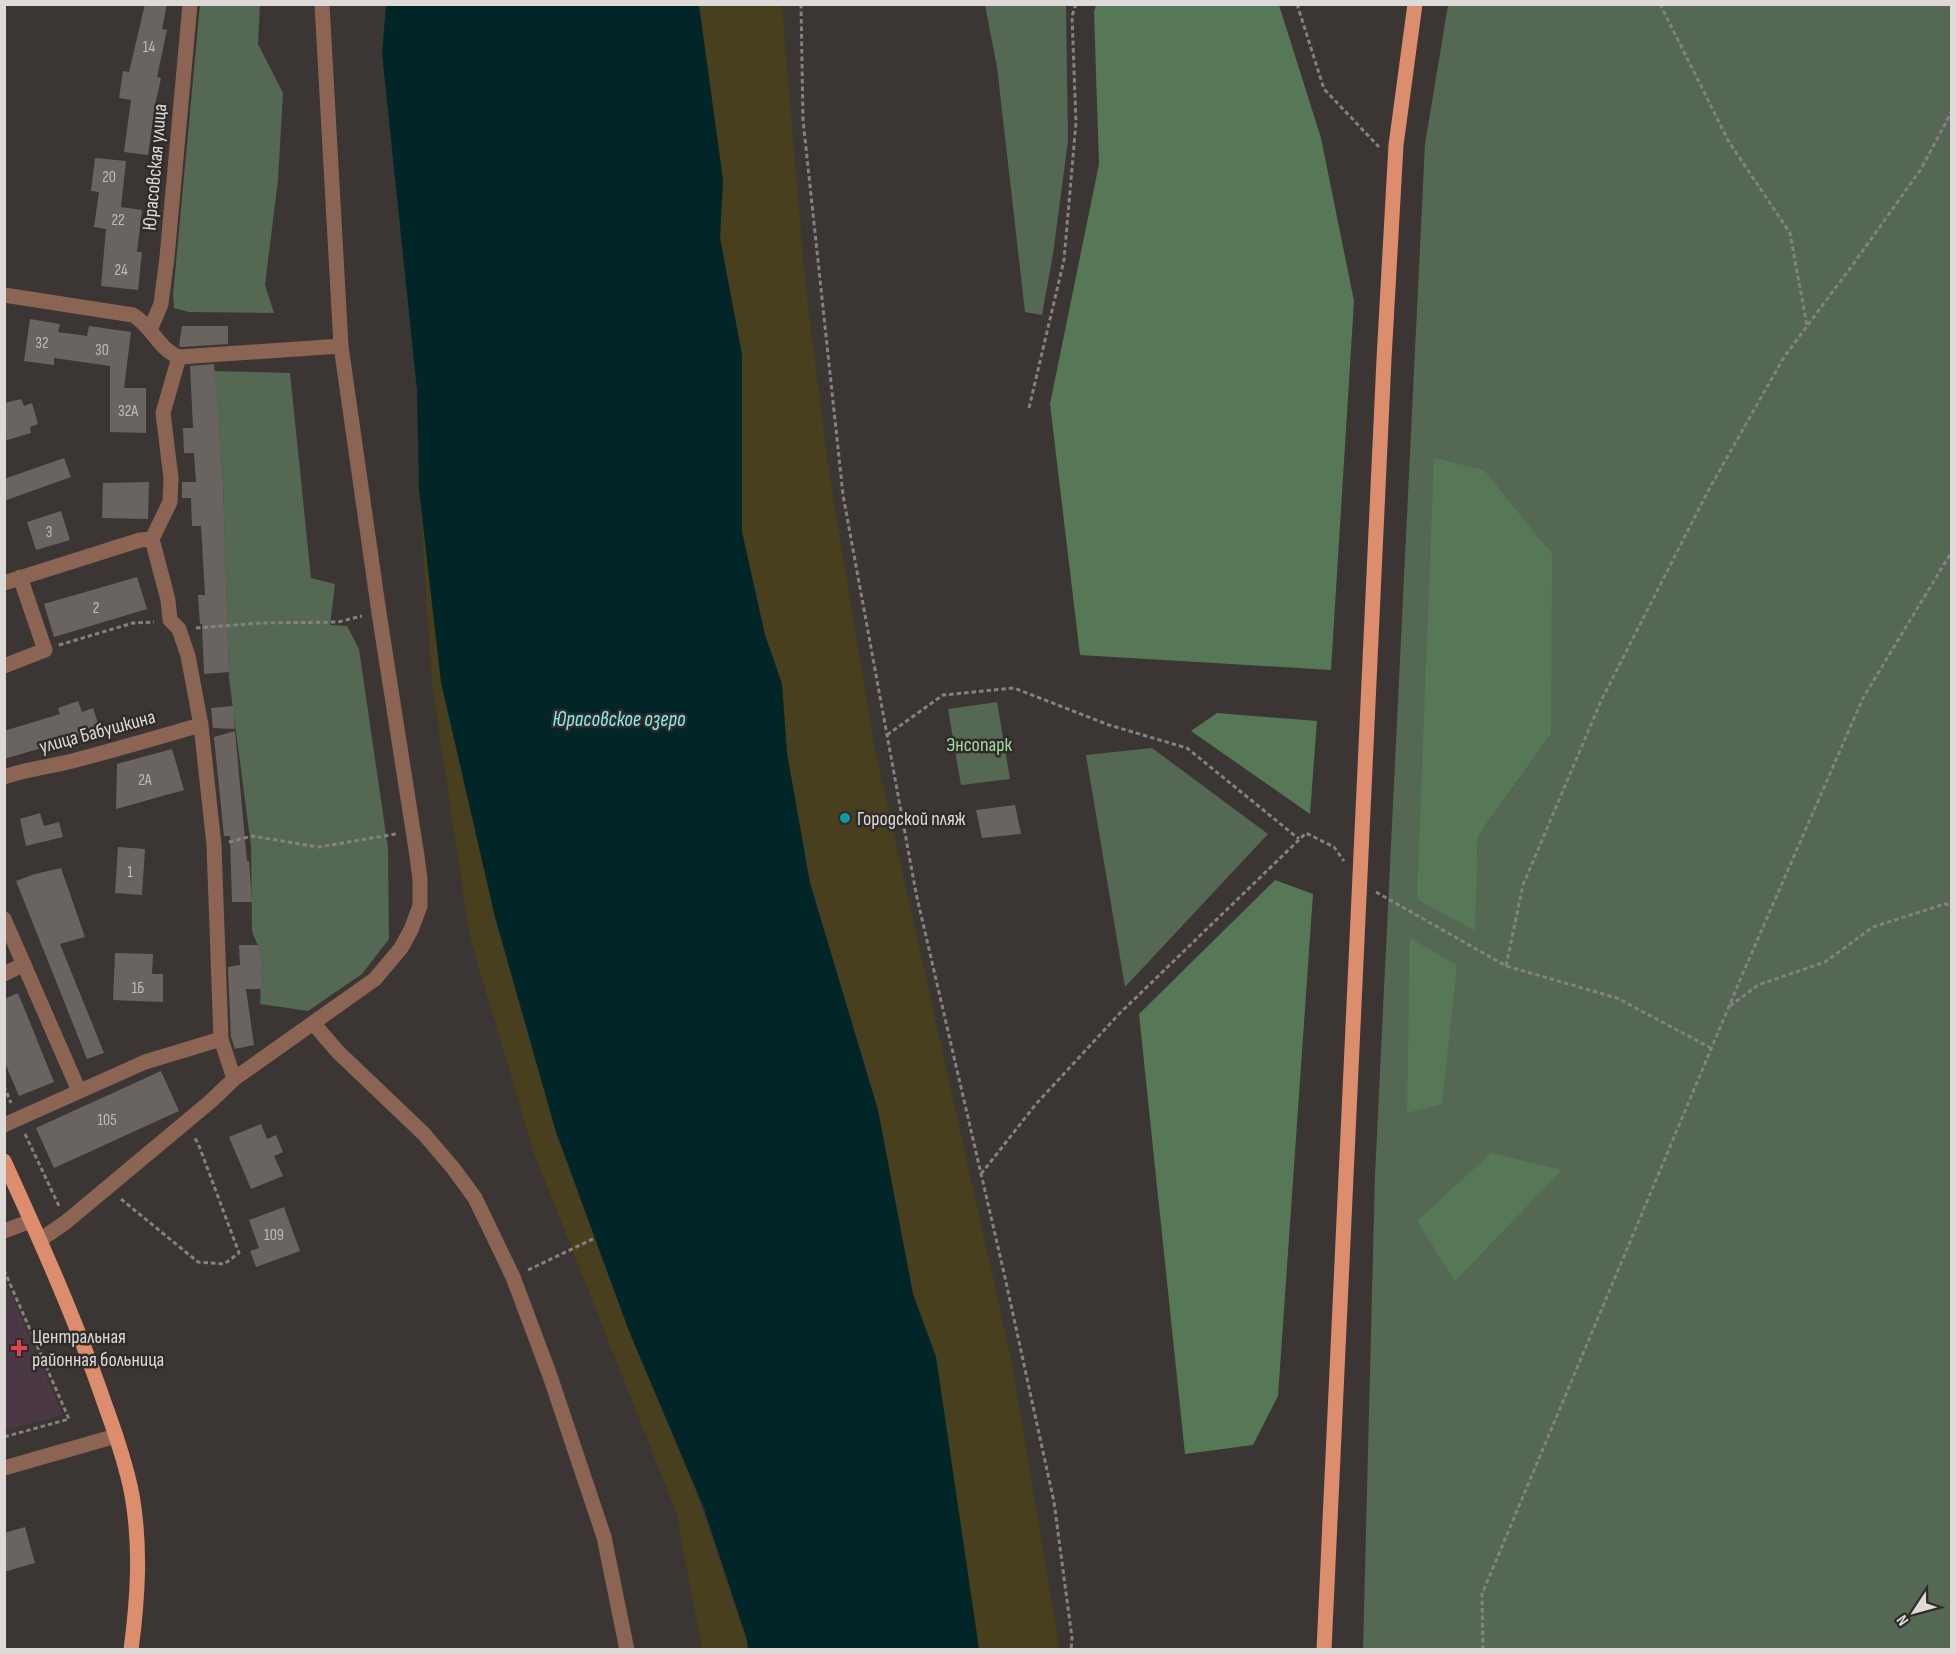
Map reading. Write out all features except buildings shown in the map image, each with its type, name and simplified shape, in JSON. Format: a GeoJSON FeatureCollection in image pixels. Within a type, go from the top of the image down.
{"type":"FeatureCollection","features":[{"type":"Feature","properties":{"kind":"main road"},"geometry":{"type":"LineString","coordinates":[[1324,1650],[1395,164],[1415,4]]}},
{"type":"Feature","properties":{"kind":"main road"},"geometry":{"type":"LineString","coordinates":[[4,1161],[32,1221],[91,1363],[116,1436],[132,1493],[138,1543],[138,1583],[131,1650]]}},
{"type":"Feature","properties":{"kind":"street","name":"Юрасовская улица"},"geometry":{"type":"LineString","coordinates":[[150,330],[161,304],[167,257],[190,4]]}},
{"type":"Feature","properties":{"kind":"street"},"geometry":{"type":"LineString","coordinates":[[40,1240],[107,1188],[234,1079],[375,979],[390,964],[411,930],[420,906],[420,879],[341,346],[322,4]]}},
{"type":"Feature","properties":{"kind":"street"},"geometry":{"type":"LineString","coordinates":[[4,295],[133,315],[142,321],[169,354],[179,357],[341,346]]}},
{"type":"Feature","properties":{"kind":"street"},"geometry":{"type":"LineString","coordinates":[[179,357],[163,412],[171,478],[170,502],[152,538],[175,625],[188,656],[201,725],[214,845],[221,1039],[234,1079]]}},
{"type":"Feature","properties":{"kind":"street"},"geometry":{"type":"LineString","coordinates":[[4,584],[20,577],[152,538]]}},
{"type":"Feature","properties":{"kind":"street"},"geometry":{"type":"LineString","coordinates":[[4,666],[45,650],[20,577]]}},
{"type":"Feature","properties":{"kind":"street","name":"улица Бабушкина"},"geometry":{"type":"LineString","coordinates":[[4,777],[85,758],[201,725]]}},
{"type":"Feature","properties":{"kind":"street"},"geometry":{"type":"LineString","coordinates":[[4,919],[79,1091]]}},
{"type":"Feature","properties":{"kind":"street"},"geometry":{"type":"LineString","coordinates":[[4,974],[24,964]]}},
{"type":"Feature","properties":{"kind":"street"},"geometry":{"type":"LineString","coordinates":[[313,1023],[338,1052],[424,1134],[475,1198],[513,1277],[550,1376],[604,1537],[627,1650]]}},
{"type":"Feature","properties":{"kind":"street"},"geometry":{"type":"LineString","coordinates":[[11,1122],[145,1062],[221,1039]]}},
{"type":"Feature","properties":{"kind":"street"},"geometry":{"type":"LineString","coordinates":[[4,1231],[32,1221]]}},
{"type":"Feature","properties":{"kind":"street"},"geometry":{"type":"LineString","coordinates":[[4,1468],[116,1436]]}},
{"type":"Feature","properties":{"kind":"path"},"geometry":{"type":"LineString","coordinates":[[801,4],[803,120],[843,495],[916,893],[1054,1502],[1072,1638],[1071,1650]]}},
{"type":"Feature","properties":{"kind":"path"},"geometry":{"type":"LineString","coordinates":[[1029,408],[1064,260],[1076,122],[1072,16],[1076,4]]}},
{"type":"Feature","properties":{"kind":"path"},"geometry":{"type":"LineString","coordinates":[[1297,4],[1324,89],[1395,164]]}},
{"type":"Feature","properties":{"kind":"path"},"geometry":{"type":"LineString","coordinates":[[1660,4],[1729,142],[1790,233],[1807,326]]}},
{"type":"Feature","properties":{"kind":"path"},"geometry":{"type":"LineString","coordinates":[[1506,966],[1523,885],[1601,700],[1708,491],[1784,357],[1921,169],[1952,111]]}},
{"type":"Feature","properties":{"kind":"path"},"geometry":{"type":"LineString","coordinates":[[1483,1650],[1482,1594],[1711,1048],[1863,698],[1952,551]]}},
{"type":"Feature","properties":{"kind":"path"},"geometry":{"type":"LineString","coordinates":[[45,650],[84,636],[133,623],[175,625],[338,622],[379,613]]}},
{"type":"Feature","properties":{"kind":"path"},"geometry":{"type":"LineString","coordinates":[[887,735],[943,695],[1014,688],[1109,725],[1188,748],[1299,839]]}},
{"type":"Feature","properties":{"kind":"path"},"geometry":{"type":"LineString","coordinates":[[214,845],[252,836],[318,847],[413,832]]}},
{"type":"Feature","properties":{"kind":"path"},"geometry":{"type":"LineString","coordinates":[[981,1174],[1036,1104],[1120,1013],[1306,833],[1334,847],[1360,884],[1506,966],[1617,998],[1711,1048]]}},
{"type":"Feature","properties":{"kind":"path"},"geometry":{"type":"LineString","coordinates":[[1729,1007],[1758,985],[1825,962],[1873,927],[1945,904],[1952,906]]}},
{"type":"Feature","properties":{"kind":"path"},"geometry":{"type":"LineString","coordinates":[[4,1086],[11,1122],[66,1222]]}},
{"type":"Feature","properties":{"kind":"path"},"geometry":{"type":"LineString","coordinates":[[107,1188],[198,1262],[224,1263],[239,1253],[198,1143],[184,1123]]}},
{"type":"Feature","properties":{"kind":"path"},"geometry":{"type":"LineString","coordinates":[[513,1277],[595,1238]]}},
{"type":"Feature","properties":{"kind":"path"},"geometry":{"type":"LineString","coordinates":[[4,1270],[69,1419],[4,1437]]}},
{"type":"Feature","properties":{"kind":"shaded area","name":"Центральная районная больница"},"geometry":{"type":"Polygon","coordinates":[[[5,1280],[63,1415],[4,1430],[5,1280]]]}},
{"type":"Feature","properties":{"kind":"green space"},"geometry":{"type":"Polygon","coordinates":[[[200,5],[260,5],[258,44],[283,93],[278,180],[265,285],[274,313],[189,312],[174,308],[173,295],[200,5]]]}},
{"type":"Feature","properties":{"kind":"green space"},"geometry":{"type":"Polygon","coordinates":[[[985,5],[1066,5],[1068,141],[1053,254],[1042,315],[1025,312],[997,67],[985,5]]]}},
{"type":"Feature","properties":{"kind":"green space"},"geometry":{"type":"Polygon","coordinates":[[[1096,5],[1279,5],[1321,138],[1354,301],[1331,670],[1080,655],[1050,404],[1099,164],[1094,12],[1096,5]]]}},
{"type":"Feature","properties":{"kind":"green space"},"geometry":{"type":"Polygon","coordinates":[[[1448,5],[1951,5],[1951,1649],[1363,1650],[1375,1175],[1425,144],[1448,5]],[[1484,470],[1474,930],[1478,836],[1551,734],[1484,470]]]}},
{"type":"Feature","properties":{"kind":"green space"},"geometry":{"type":"Polygon","coordinates":[[[214,371],[290,373],[311,578],[335,584],[330,625],[347,626],[359,649],[388,848],[389,939],[362,974],[308,1011],[260,1004],[262,956],[252,931],[251,846],[229,678],[223,482],[214,371]]]}},
{"type":"Feature","properties":{"kind":"green space"},"geometry":{"type":"Polygon","coordinates":[[[1434,458],[1484,470],[1552,554],[1551,734],[1478,836],[1475,931],[1417,899],[1434,458]]]}},
{"type":"Feature","properties":{"kind":"green space","name":"Энсопарк"},"geometry":{"type":"Polygon","coordinates":[[[997,702],[1010,779],[961,785],[948,709],[997,702]]]}},
{"type":"Feature","properties":{"kind":"green space"},"geometry":{"type":"Polygon","coordinates":[[[1217,713],[1317,721],[1310,814],[1191,731],[1217,713]]]}},
{"type":"Feature","properties":{"kind":"green space"},"geometry":{"type":"Polygon","coordinates":[[[1152,748],[1268,834],[1125,987],[1086,755],[1152,748]]]}},
{"type":"Feature","properties":{"kind":"green space"},"geometry":{"type":"Polygon","coordinates":[[[1275,880],[1313,894],[1278,1396],[1253,1445],[1185,1454],[1139,1014],[1275,880]]]}},
{"type":"Feature","properties":{"kind":"green space"},"geometry":{"type":"Polygon","coordinates":[[[1410,938],[1457,965],[1442,1104],[1407,1113],[1410,938]]]}},
{"type":"Feature","properties":{"kind":"green space"},"geometry":{"type":"Polygon","coordinates":[[[1491,1153],[1562,1170],[1455,1281],[1417,1221],[1491,1153]]]}},
{"type":"Feature","properties":{"kind":"sand","name":"Городской пляж"},"geometry":{"type":"Polygon","coordinates":[[[699,5],[782,5],[805,279],[828,464],[875,749],[1012,1363],[1058,1649],[979,1649],[936,1357],[913,1294],[878,1110],[810,883],[787,753],[782,684],[765,635],[742,532],[742,355],[720,238],[723,180],[699,5]]]}},
{"type":"Feature","properties":{"kind":"sand"},"geometry":{"type":"Polygon","coordinates":[[[419,490],[441,682],[495,917],[556,1132],[629,1331],[694,1486],[747,1640],[748,1649],[702,1649],[676,1512],[534,1153],[470,938],[432,685],[419,490]]]}},
{"type":"Feature","properties":{"kind":"water","name":"Юрасовское озеро"},"geometry":{"type":"Polygon","coordinates":[[[386,5],[699,5],[723,180],[720,238],[742,355],[742,532],[765,635],[782,684],[787,753],[810,883],[878,1110],[913,1294],[936,1357],[979,1649],[748,1649],[703,1506],[629,1331],[556,1132],[495,917],[441,682],[419,490],[417,390],[382,53],[386,5]]]}},
{"type":"Feature","properties":{"kind":"place","name":"Городской пляж"},"geometry":{"type":"Point","coordinates":[845,818]}},
{"type":"Feature","properties":{"kind":"place","name":"Центральная районная больница"},"geometry":{"type":"Point","coordinates":[19,1348]}}]}
